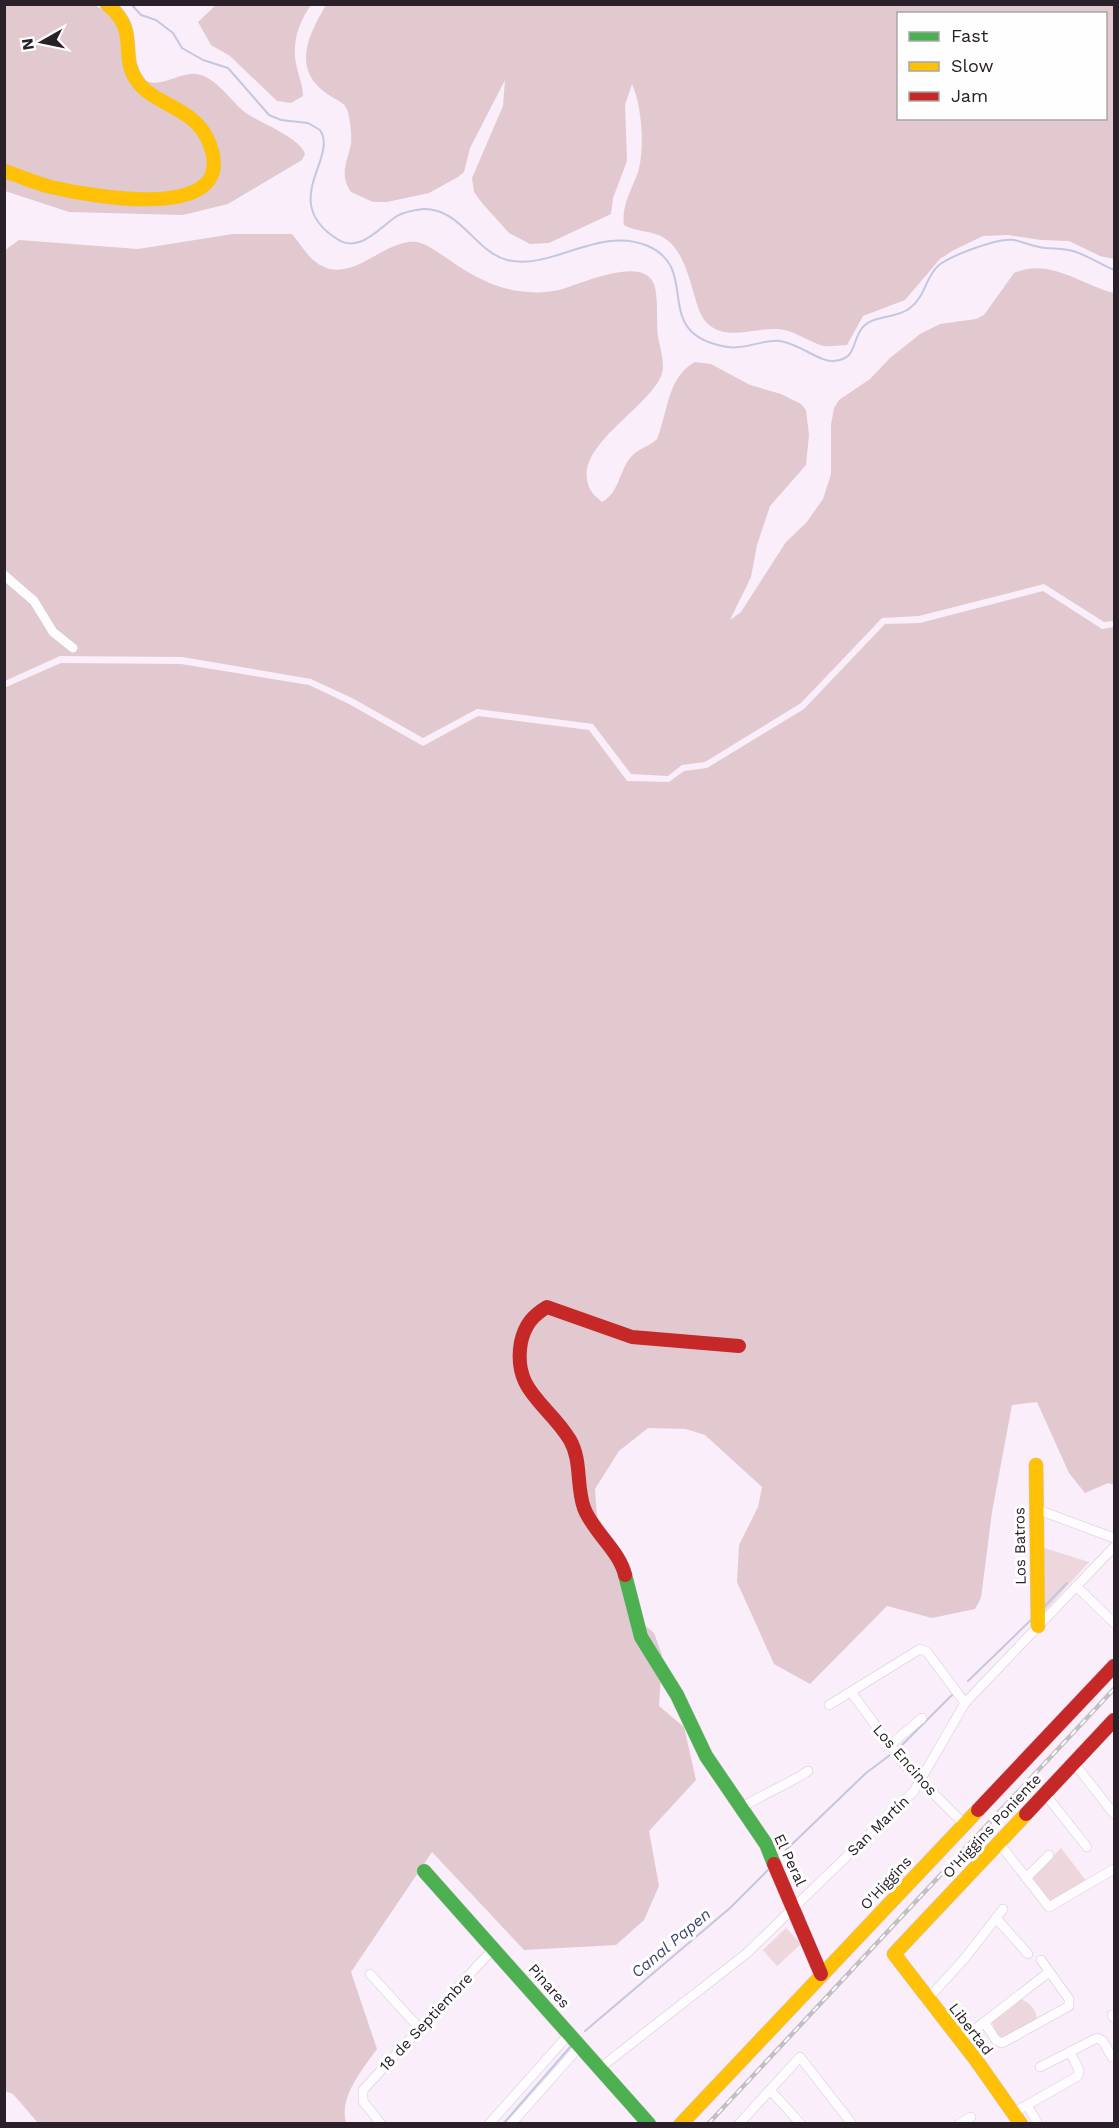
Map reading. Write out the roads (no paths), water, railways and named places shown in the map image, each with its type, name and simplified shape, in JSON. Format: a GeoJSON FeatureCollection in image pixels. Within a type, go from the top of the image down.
{"type":"FeatureCollection","features":[{"type":"Feature","properties":{"kind":"street"},"geometry":{"type":"LineString","coordinates":[[4,171],[51,187],[145,200],[190,195],[208,183],[215,164],[206,136],[183,111],[144,89],[136,80],[131,68],[127,27],[117,12],[107,4]]}},
{"type":"Feature","properties":{"kind":"street"},"geometry":{"type":"LineString","coordinates":[[4,575],[34,602],[53,632],[73,648]]}},
{"type":"Feature","properties":{"kind":"street","name":"El Peral"},"geometry":{"type":"LineString","coordinates":[[739,1346],[632,1337],[547,1307],[529,1319],[519,1350],[519,1368],[526,1388],[561,1427],[574,1448],[584,1507],[600,1537],[623,1567],[641,1636],[677,1695],[699,1744],[769,1850],[821,1974]]}},
{"type":"Feature","properties":{"kind":"street","name":"Los Batros"},"geometry":{"type":"LineString","coordinates":[[1036,1465],[1038,1626]]}},
{"type":"Feature","properties":{"kind":"street"},"geometry":{"type":"LineString","coordinates":[[1036,1509],[1114,1538]]}},
{"type":"Feature","properties":{"kind":"street","name":"San Martín"},"geometry":{"type":"LineString","coordinates":[[600,2067],[731,1966],[794,1908],[921,1782],[965,1703],[1114,1547]]}},
{"type":"Feature","properties":{"kind":"street"},"geometry":{"type":"LineString","coordinates":[[1076,1586],[1114,1623]]}},
{"type":"Feature","properties":{"kind":"street"},"geometry":{"type":"LineString","coordinates":[[829,1706],[917,1650],[923,1650],[965,1703]]}},
{"type":"Feature","properties":{"kind":"street","name":"O'Higgins"},"geometry":{"type":"LineString","coordinates":[[681,2124],[1114,1666]]}},
{"type":"Feature","properties":{"kind":"street","name":"Los Encinos"},"geometry":{"type":"LineString","coordinates":[[851,1692],[889,1746],[921,1782],[964,1824]]}},
{"type":"Feature","properties":{"kind":"street"},"geometry":{"type":"LineString","coordinates":[[889,1746],[922,1718]]}},
{"type":"Feature","properties":{"kind":"street","name":"O'Higgins Poniente"},"geometry":{"type":"LineString","coordinates":[[894,1956],[1114,1720]]}},
{"type":"Feature","properties":{"kind":"street"},"geometry":{"type":"LineString","coordinates":[[1074,1763],[1114,1814]]}},
{"type":"Feature","properties":{"kind":"street"},"geometry":{"type":"LineString","coordinates":[[742,1808],[763,1794],[790,1784],[808,1772]]}},
{"type":"Feature","properties":{"kind":"street"},"geometry":{"type":"LineString","coordinates":[[1045,1794],[1087,1847]]}},
{"type":"Feature","properties":{"kind":"street"},"geometry":{"type":"LineString","coordinates":[[999,1843],[1049,1907],[1114,1869]]}},
{"type":"Feature","properties":{"kind":"street"},"geometry":{"type":"LineString","coordinates":[[1026,1878],[1049,1855]]}},
{"type":"Feature","properties":{"kind":"street","name":"Pinares"},"geometry":{"type":"LineString","coordinates":[[424,1871],[649,2124]]}},
{"type":"Feature","properties":{"kind":"street"},"geometry":{"type":"LineString","coordinates":[[927,2000],[965,1958],[1003,1909]]}},
{"type":"Feature","properties":{"kind":"street"},"geometry":{"type":"LineString","coordinates":[[996,1918],[1028,1954]]}},
{"type":"Feature","properties":{"kind":"street","name":"18 de Septiembre"},"geometry":{"type":"LineString","coordinates":[[381,2124],[362,2097],[363,2090],[421,2030],[493,1949]]}},
{"type":"Feature","properties":{"kind":"street","name":"Libertad"},"geometry":{"type":"LineString","coordinates":[[894,1956],[1017,2118]]}},
{"type":"Feature","properties":{"kind":"street"},"geometry":{"type":"LineString","coordinates":[[984,2022],[996,2040],[1002,2043],[1068,2008],[1069,1999],[1041,1960]]}},
{"type":"Feature","properties":{"kind":"street"},"geometry":{"type":"LineString","coordinates":[[960,2041],[1049,1972]]}},
{"type":"Feature","properties":{"kind":"street"},"geometry":{"type":"LineString","coordinates":[[370,1974],[421,2030]]}},
{"type":"Feature","properties":{"kind":"street"},"geometry":{"type":"LineString","coordinates":[[489,2124],[570,2033]]}},
{"type":"Feature","properties":{"kind":"street"},"geometry":{"type":"LineString","coordinates":[[1040,2067],[1100,2038],[1112,2057]]}},
{"type":"Feature","properties":{"kind":"street"},"geometry":{"type":"LineString","coordinates":[[511,2124],[581,2045]]}},
{"type":"Feature","properties":{"kind":"street"},"geometry":{"type":"LineString","coordinates":[[1017,2118],[1027,2105],[1078,2076],[1080,2070],[1070,2052]]}},
{"type":"Feature","properties":{"kind":"street"},"geometry":{"type":"LineString","coordinates":[[739,2124],[800,2057],[852,2124]]}},
{"type":"Feature","properties":{"kind":"street"},"geometry":{"type":"LineString","coordinates":[[770,2090],[801,2124]]}},
{"type":"Feature","properties":{"kind":"street"},"geometry":{"type":"LineString","coordinates":[[1027,2105],[1037,2122]]}},
{"type":"Feature","properties":{"kind":"street"},"geometry":{"type":"LineString","coordinates":[[746,2116],[753,2124]]}},
{"type":"Feature","properties":{"kind":"street"},"geometry":{"type":"LineString","coordinates":[[959,2124],[971,2117]]}},
{"type":"Feature","properties":{"kind":"waterway"},"geometry":{"type":"LineString","coordinates":[[131,4],[141,15],[156,20],[173,33],[182,48],[203,60],[228,68],[269,115],[281,120],[308,123],[320,130],[324,141],[311,195],[312,210],[320,225],[337,239],[345,243],[362,241],[397,216],[423,209],[448,215],[485,248],[507,260],[524,262],[541,260],[594,244],[630,241],[648,246],[664,257],[672,270],[682,316],[689,330],[704,340],[728,347],[780,341],[829,361],[841,360],[850,354],[862,328],[867,324],[910,308],[923,292],[939,265],[964,252],[997,241],[1014,240],[1041,247],[1064,249],[1086,256],[1114,270]]}},
{"type":"Feature","properties":{"kind":"waterway","name":"Canal Papen"},"geometry":{"type":"LineString","coordinates":[[1044,1607],[1067,1583]]}},
{"type":"Feature","properties":{"kind":"waterway","name":"Canal Papen"},"geometry":{"type":"LineString","coordinates":[[968,1681],[1033,1618]]}},
{"type":"Feature","properties":{"kind":"waterway","name":"Canal Papen"},"geometry":{"type":"LineString","coordinates":[[901,1746],[952,1695]]}},
{"type":"Feature","properties":{"kind":"waterway","name":"Canal Papen"},"geometry":{"type":"LineString","coordinates":[[786,1850],[866,1773],[890,1755]]}},
{"type":"Feature","properties":{"kind":"waterway","name":"Canal Papen"},"geometry":{"type":"LineString","coordinates":[[585,2031],[730,1908],[769,1869]]}},
{"type":"Feature","properties":{"kind":"waterway","name":"Canal Papen"},"geometry":{"type":"LineString","coordinates":[[503,2124],[571,2046]]}},
{"type":"Feature","properties":{"kind":"railway"},"geometry":{"type":"LineString","coordinates":[[708,2124],[1114,1689]]}}]}
